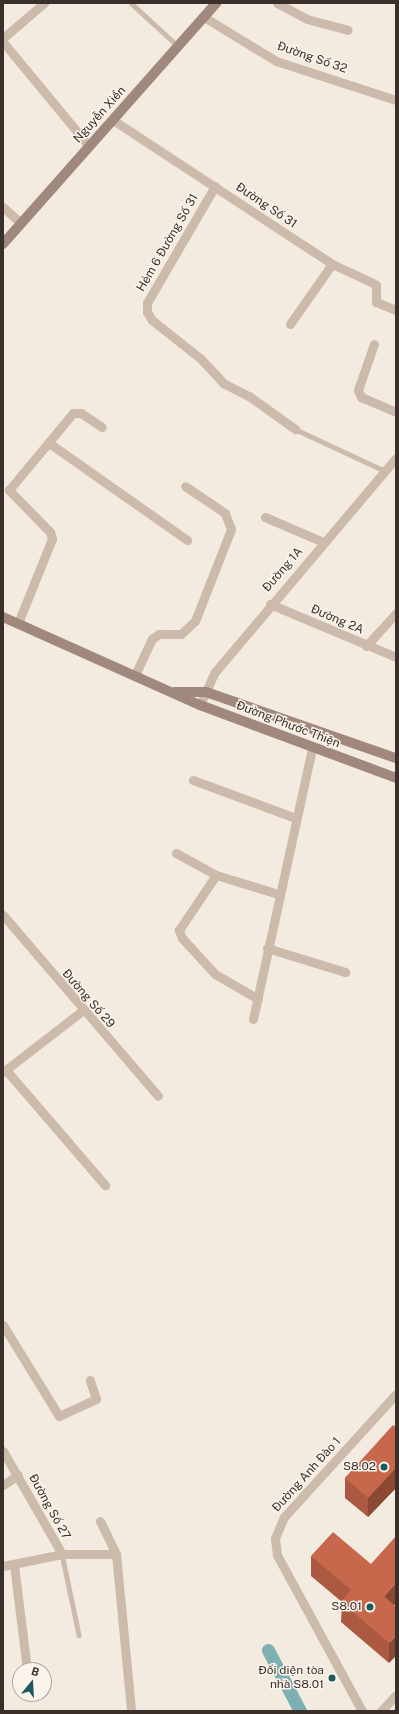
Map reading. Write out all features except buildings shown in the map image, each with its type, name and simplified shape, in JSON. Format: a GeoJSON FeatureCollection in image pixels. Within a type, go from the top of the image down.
{"type":"FeatureCollection","features":[{"type":"Feature","properties":{"kind":"street"},"geometry":{"type":"LineString","coordinates":[[3,38],[44,3]]}},
{"type":"Feature","properties":{"kind":"street","name":"Nguyễn Xiển"},"geometry":{"type":"LineString","coordinates":[[3,244],[216,3]]}},
{"type":"Feature","properties":{"kind":"street"},"geometry":{"type":"LineString","coordinates":[[277,3],[307,20],[348,30]]}},
{"type":"Feature","properties":{"kind":"street","name":"Đường Số 32"},"geometry":{"type":"LineString","coordinates":[[204,17],[276,61],[396,100]]}},
{"type":"Feature","properties":{"kind":"street"},"geometry":{"type":"LineString","coordinates":[[3,42],[89,146]]}},
{"type":"Feature","properties":{"kind":"street","name":"Đường Số 31"},"geometry":{"type":"LineString","coordinates":[[113,120],[332,264],[371,282],[376,286],[376,302],[396,310]]}},
{"type":"Feature","properties":{"kind":"street","name":"Hẻm 6 Đường Số 31"},"geometry":{"type":"LineString","coordinates":[[215,186],[147,303],[147,312],[152,320],[200,359],[223,383],[249,396],[295,429]]}},
{"type":"Feature","properties":{"kind":"street"},"geometry":{"type":"LineString","coordinates":[[3,207],[21,224]]}},
{"type":"Feature","properties":{"kind":"street"},"geometry":{"type":"LineString","coordinates":[[290,324],[332,264]]}},
{"type":"Feature","properties":{"kind":"street"},"geometry":{"type":"LineString","coordinates":[[374,344],[358,390],[361,397],[396,412]]}},
{"type":"Feature","properties":{"kind":"street"},"geometry":{"type":"LineString","coordinates":[[18,623],[52,539],[50,532],[6,488],[49,443],[73,413],[81,414],[102,427]]}},
{"type":"Feature","properties":{"kind":"street"},"geometry":{"type":"LineString","coordinates":[[49,443],[188,540]]}},
{"type":"Feature","properties":{"kind":"street","name":"Đường 1A"},"geometry":{"type":"LineString","coordinates":[[200,706],[214,672],[270,604],[396,458]]}},
{"type":"Feature","properties":{"kind":"street"},"geometry":{"type":"LineString","coordinates":[[135,675],[152,639],[159,634],[181,634],[195,621],[231,529],[225,512],[185,486]]}},
{"type":"Feature","properties":{"kind":"street"},"geometry":{"type":"LineString","coordinates":[[265,517],[323,542]]}},
{"type":"Feature","properties":{"kind":"street","name":"Đường 2A"},"geometry":{"type":"LineString","coordinates":[[270,604],[366,646],[396,657]]}},
{"type":"Feature","properties":{"kind":"street"},"geometry":{"type":"LineString","coordinates":[[366,646],[396,613]]}},
{"type":"Feature","properties":{"kind":"street","name":"Đường Phước Thiện"},"geometry":{"type":"LineString","coordinates":[[3,617],[173,692],[200,706],[312,749],[396,778]]}},
{"type":"Feature","properties":{"kind":"street","name":"Đường Phước Thiện"},"geometry":{"type":"LineString","coordinates":[[173,692],[206,692],[396,758]]}},
{"type":"Feature","properties":{"kind":"street"},"geometry":{"type":"LineString","coordinates":[[253,1019],[258,999],[266,948],[312,749]]}},
{"type":"Feature","properties":{"kind":"street"},"geometry":{"type":"LineString","coordinates":[[193,780],[296,818]]}},
{"type":"Feature","properties":{"kind":"street"},"geometry":{"type":"LineString","coordinates":[[176,853],[216,875],[278,894]]}},
{"type":"Feature","properties":{"kind":"street"},"geometry":{"type":"LineString","coordinates":[[216,875],[180,926],[179,934],[215,974],[258,999]]}},
{"type":"Feature","properties":{"kind":"street","name":"Đường Số 29"},"geometry":{"type":"LineString","coordinates":[[3,915],[82,1011],[158,1096]]}},
{"type":"Feature","properties":{"kind":"street"},"geometry":{"type":"LineString","coordinates":[[266,948],[345,972]]}},
{"type":"Feature","properties":{"kind":"street"},"geometry":{"type":"LineString","coordinates":[[82,1011],[4,1071],[105,1185]]}},
{"type":"Feature","properties":{"kind":"street"},"geometry":{"type":"LineString","coordinates":[[3,1325],[59,1416],[96,1399],[90,1380]]}},
{"type":"Feature","properties":{"kind":"street","name":"Đường Anh Đào 1"},"geometry":{"type":"LineString","coordinates":[[362,1711],[277,1554],[275,1538],[284,1517],[396,1394]]}},
{"type":"Feature","properties":{"kind":"street","name":"Đường Số 27"},"geometry":{"type":"LineString","coordinates":[[3,1451],[62,1554],[14,1565],[3,1566]]}},
{"type":"Feature","properties":{"kind":"street"},"geometry":{"type":"LineString","coordinates":[[3,1484],[18,1475]]}},
{"type":"Feature","properties":{"kind":"street"},"geometry":{"type":"LineString","coordinates":[[100,1521],[116,1554],[131,1711]]}},
{"type":"Feature","properties":{"kind":"street"},"geometry":{"type":"LineString","coordinates":[[62,1554],[116,1554]]}},
{"type":"Feature","properties":{"kind":"street"},"geometry":{"type":"LineString","coordinates":[[14,1565],[26,1662]]}},
{"type":"Feature","properties":{"kind":"street"},"geometry":{"type":"LineString","coordinates":[[381,1711],[396,1695]]}},
{"type":"Feature","properties":{"kind":"lane"},"geometry":{"type":"LineString","coordinates":[[131,3],[178,46]]}},
{"type":"Feature","properties":{"kind":"lane","name":"Hẻm 6 Đường Số 31"},"geometry":{"type":"LineString","coordinates":[[295,429],[385,471]]}},
{"type":"Feature","properties":{"kind":"lane"},"geometry":{"type":"LineString","coordinates":[[62,1554],[79,1635]]}},
{"type":"Feature","properties":{"kind":"waterway"},"geometry":{"type":"LineString","coordinates":[[268,1650],[300,1711]]}},
{"type":"Feature","properties":{"kind":"place","name":"S8.02"},"geometry":{"type":"Point","coordinates":[384,1467]}},
{"type":"Feature","properties":{"kind":"place","name":"S8.01"},"geometry":{"type":"Point","coordinates":[370,1607]}},
{"type":"Feature","properties":{"kind":"place","name":"Đối diện tòa nhà S8.01"},"geometry":{"type":"Point","coordinates":[332,1678]}}]}
